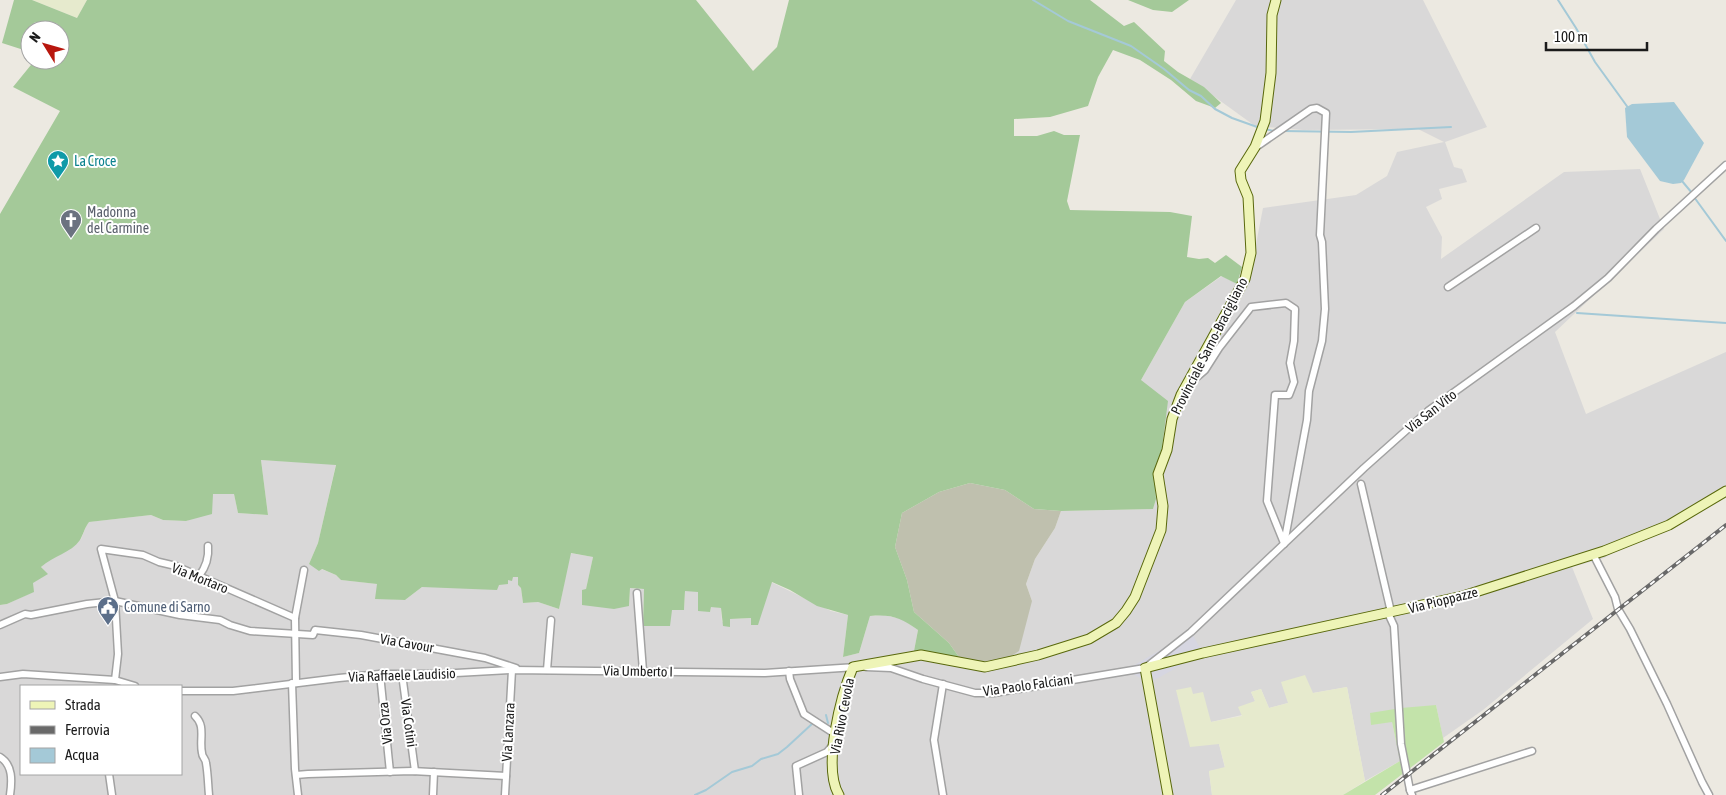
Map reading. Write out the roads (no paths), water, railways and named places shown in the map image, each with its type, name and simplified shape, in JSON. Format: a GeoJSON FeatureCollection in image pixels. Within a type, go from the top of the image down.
{"type":"FeatureCollection","features":[{"type":"Feature","properties":{"kind":"street","name":"Provinciale Sarno-Bracigliano"},"geometry":{"type":"LineString","coordinates":[[853,667],[921,655],[985,668],[1038,655],[1090,639],[1116,623],[1126,612],[1135,596],[1161,530],[1163,506],[1158,474],[1167,450],[1172,419],[1185,387],[1245,279],[1251,253],[1248,197],[1241,180],[1240,171],[1255,147],[1262,128],[1271,73],[1272,15],[1276,0]]}},
{"type":"Feature","properties":{"kind":"street"},"geometry":{"type":"LineString","coordinates":[[1255,147],[1311,110],[1318,108],[1326,113],[1320,235],[1322,242],[1325,309],[1322,341],[1309,392],[1306,420],[1284,544]]}},
{"type":"Feature","properties":{"kind":"street","name":"Via San Vito"},"geometry":{"type":"LineString","coordinates":[[1145,668],[1191,632],[1364,468],[1428,411],[1574,306],[1608,278],[1656,229],[1726,165]]}},
{"type":"Feature","properties":{"kind":"street"},"geometry":{"type":"LineString","coordinates":[[1448,287],[1536,228]]}},
{"type":"Feature","properties":{"kind":"street"},"geometry":{"type":"LineString","coordinates":[[1185,387],[1205,370],[1219,348],[1251,307],[1286,303],[1295,309],[1294,341],[1290,363],[1294,382],[1289,395],[1275,395],[1267,501],[1284,544]]}},
{"type":"Feature","properties":{"kind":"street"},"geometry":{"type":"LineString","coordinates":[[1361,484],[1394,626],[1401,744],[1411,793],[1532,751]]}},
{"type":"Feature","properties":{"kind":"street","name":"Via Pioppazze"},"geometry":{"type":"LineString","coordinates":[[1145,668],[1464,596],[1593,554],[1669,525],[1726,491]]}},
{"type":"Feature","properties":{"kind":"street"},"geometry":{"type":"LineString","coordinates":[[198,576],[205,568],[209,551],[208,546]]}},
{"type":"Feature","properties":{"kind":"street","name":"Via Mortaro"},"geometry":{"type":"LineString","coordinates":[[115,601],[101,549],[143,555],[159,562],[176,566],[295,618]]}},
{"type":"Feature","properties":{"kind":"street"},"geometry":{"type":"LineString","coordinates":[[1593,554],[1709,795]]}},
{"type":"Feature","properties":{"kind":"street"},"geometry":{"type":"LineString","coordinates":[[298,795],[296,776],[294,633],[304,570]]}},
{"type":"Feature","properties":{"kind":"street"},"geometry":{"type":"LineString","coordinates":[[637,593],[643,671]]}},
{"type":"Feature","properties":{"kind":"street"},"geometry":{"type":"LineString","coordinates":[[115,601],[118,654],[115,680]]}},
{"type":"Feature","properties":{"kind":"street"},"geometry":{"type":"LineString","coordinates":[[0,625],[25,614],[31,615],[87,604],[115,601],[180,615],[220,620],[250,631],[294,633]]}},
{"type":"Feature","properties":{"kind":"street"},"geometry":{"type":"LineString","coordinates":[[547,670],[551,620]]}},
{"type":"Feature","properties":{"kind":"street","name":"Via Cavour"},"geometry":{"type":"LineString","coordinates":[[294,633],[313,635],[315,630],[369,636],[485,658],[522,670]]}},
{"type":"Feature","properties":{"kind":"street","name":"Via Paolo Falciani"},"geometry":{"type":"LineString","coordinates":[[789,671],[853,667],[891,668],[975,693],[994,693],[1145,668]]}},
{"type":"Feature","properties":{"kind":"street","name":"Via Rivo Cevola"},"geometry":{"type":"LineString","coordinates":[[839,795],[832,775],[833,745],[846,682],[853,667]]}},
{"type":"Feature","properties":{"kind":"street"},"geometry":{"type":"LineString","coordinates":[[1145,668],[1168,795]]}},
{"type":"Feature","properties":{"kind":"street","name":"Via Umberto I"},"geometry":{"type":"LineString","coordinates":[[512,670],[765,673],[789,671]]}},
{"type":"Feature","properties":{"kind":"street","name":"Via Raffaele Laudisio"},"geometry":{"type":"LineString","coordinates":[[182,691],[233,690],[380,674],[438,674],[512,670]]}},
{"type":"Feature","properties":{"kind":"street","name":"Via Lanzara"},"geometry":{"type":"LineString","coordinates":[[505,795],[512,670]]}},
{"type":"Feature","properties":{"kind":"street"},"geometry":{"type":"LineString","coordinates":[[789,671],[790,679],[804,714],[835,734]]}},
{"type":"Feature","properties":{"kind":"street"},"geometry":{"type":"LineString","coordinates":[[0,676],[23,674],[115,680],[132,685]]}},
{"type":"Feature","properties":{"kind":"street","name":"Via Orza"},"geometry":{"type":"LineString","coordinates":[[380,674],[390,772]]}},
{"type":"Feature","properties":{"kind":"street","name":"Via Cotini"},"geometry":{"type":"LineString","coordinates":[[402,674],[416,771]]}},
{"type":"Feature","properties":{"kind":"street"},"geometry":{"type":"LineString","coordinates":[[92,679],[95,685]]}},
{"type":"Feature","properties":{"kind":"street"},"geometry":{"type":"LineString","coordinates":[[943,684],[934,740],[943,795]]}},
{"type":"Feature","properties":{"kind":"street"},"geometry":{"type":"LineString","coordinates":[[195,716],[202,728],[201,750],[202,756],[206,761],[209,795]]}},
{"type":"Feature","properties":{"kind":"street"},"geometry":{"type":"LineString","coordinates":[[799,795],[796,766],[827,752],[833,745]]}},
{"type":"Feature","properties":{"kind":"street"},"geometry":{"type":"LineString","coordinates":[[0,757],[5,760],[12,776],[10,795]]}},
{"type":"Feature","properties":{"kind":"street"},"geometry":{"type":"LineString","coordinates":[[296,776],[416,771],[506,776]]}},
{"type":"Feature","properties":{"kind":"street"},"geometry":{"type":"LineString","coordinates":[[433,795],[434,772]]}},
{"type":"Feature","properties":{"kind":"street"},"geometry":{"type":"LineString","coordinates":[[110,775],[112,795]]}},
{"type":"Feature","properties":{"kind":"water"},"geometry":{"type":"Polygon","coordinates":[[[1674,102],[1704,143],[1684,180],[1681,183],[1673,184],[1660,181],[1627,137],[1625,108],[1632,104],[1674,102]]]}},
{"type":"Feature","properties":{"kind":"waterway"},"geometry":{"type":"LineString","coordinates":[[1033,0],[1068,21],[1131,46],[1164,69],[1189,90],[1201,96],[1215,109],[1232,118],[1260,128]]}},
{"type":"Feature","properties":{"kind":"waterway"},"geometry":{"type":"LineString","coordinates":[[1558,0],[1595,62],[1629,109]]}},
{"type":"Feature","properties":{"kind":"waterway"},"geometry":{"type":"LineString","coordinates":[[1282,131],[1351,132],[1451,127]]}},
{"type":"Feature","properties":{"kind":"waterway"},"geometry":{"type":"LineString","coordinates":[[1264,129],[1274,131]]}},
{"type":"Feature","properties":{"kind":"waterway"},"geometry":{"type":"LineString","coordinates":[[1682,181],[1692,193]]}},
{"type":"Feature","properties":{"kind":"waterway"},"geometry":{"type":"LineString","coordinates":[[1694,197],[1726,241]]}},
{"type":"Feature","properties":{"kind":"waterway"},"geometry":{"type":"LineString","coordinates":[[1577,313],[1726,323]]}},
{"type":"Feature","properties":{"kind":"waterway"},"geometry":{"type":"LineString","coordinates":[[826,715],[828,723]]}},
{"type":"Feature","properties":{"kind":"waterway"},"geometry":{"type":"LineString","coordinates":[[695,795],[706,790],[732,772],[752,766],[761,759],[778,754],[813,723]]}},
{"type":"Feature","properties":{"kind":"railway"},"geometry":{"type":"LineString","coordinates":[[1382,795],[1726,525]]}},
{"type":"Feature","properties":{"kind":"place","name":"La Croce"},"geometry":{"type":"Point","coordinates":[58,180]}},
{"type":"Feature","properties":{"kind":"place","name":"Madonna del Carmine"},"geometry":{"type":"Point","coordinates":[71,239]}},
{"type":"Feature","properties":{"kind":"place","name":"Comune di Sarno"},"geometry":{"type":"Point","coordinates":[108,626]}}]}
